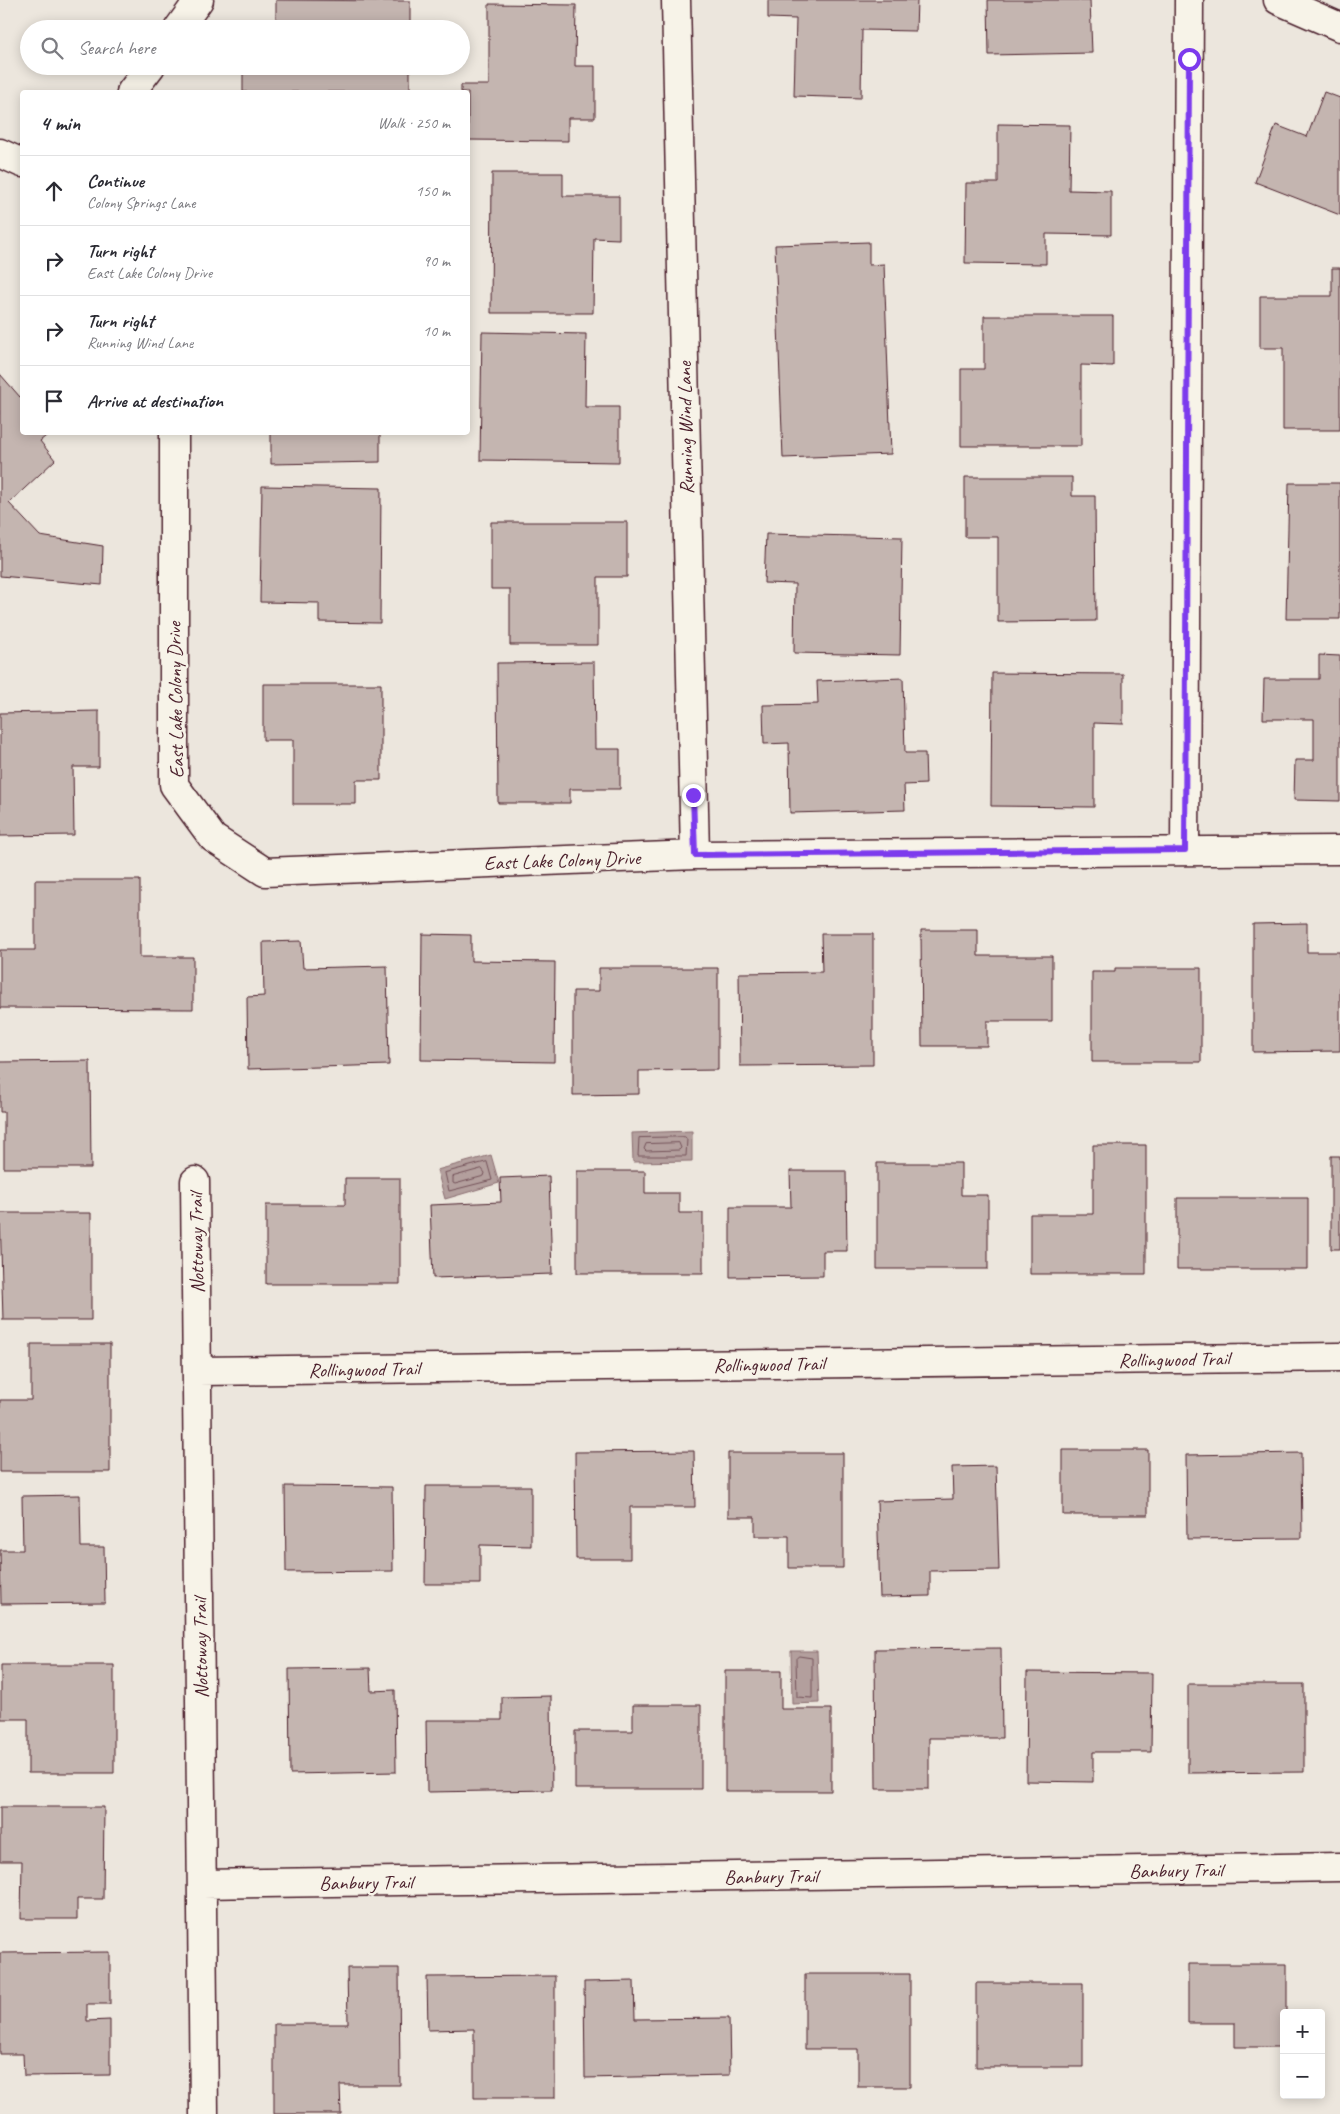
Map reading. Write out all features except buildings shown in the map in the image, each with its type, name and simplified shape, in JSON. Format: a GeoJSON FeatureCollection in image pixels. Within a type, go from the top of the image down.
{"type":"FeatureCollection","features":[{"type":"Feature","properties":{"kind":"street"},"geometry":{"type":"LineString","coordinates":[[185,20],[199,0]]}},
{"type":"Feature","properties":{"kind":"street","name":"Running Wind Lane"},"geometry":{"type":"LineString","coordinates":[[676,0],[695,855]]}},
{"type":"Feature","properties":{"kind":"street"},"geometry":{"type":"LineString","coordinates":[[1185,850],[1189,0]]}},
{"type":"Feature","properties":{"kind":"street"},"geometry":{"type":"LineString","coordinates":[[1278,0],[1340,27]]}},
{"type":"Feature","properties":{"kind":"street"},"geometry":{"type":"LineString","coordinates":[[133,90],[144,75]]}},
{"type":"Feature","properties":{"kind":"street"},"geometry":{"type":"LineString","coordinates":[[0,153],[20,162]]}},
{"type":"Feature","properties":{"kind":"street","name":"East Lake Colony Drive"},"geometry":{"type":"LineString","coordinates":[[174,435],[174,785],[213,838],[265,872],[695,855],[1340,850]]}},
{"type":"Feature","properties":{"kind":"street","name":"Nottoway Trail"},"geometry":{"type":"LineString","coordinates":[[195,1181],[204,2114]]}},
{"type":"Feature","properties":{"kind":"street","name":"Rollingwood Trail"},"geometry":{"type":"LineString","coordinates":[[198,1371],[1340,1356]]}},
{"type":"Feature","properties":{"kind":"street","name":"Banbury Trail"},"geometry":{"type":"LineString","coordinates":[[203,1884],[1340,1868]]}},
{"type":"Feature","properties":{"kind":"water"},"geometry":{"type":"Polygon","coordinates":[[[692,1131],[692,1161],[633,1162],[632,1133],[692,1131]]]}},
{"type":"Feature","properties":{"kind":"water"},"geometry":{"type":"Polygon","coordinates":[[[491,1155],[499,1183],[445,1199],[437,1170],[491,1155]]]}},
{"type":"Feature","properties":{"kind":"water"},"geometry":{"type":"Polygon","coordinates":[[[791,1651],[817,1651],[819,1703],[792,1704],[791,1651]]]}},
{"type":"Feature","properties":{"kind":"route"},"geometry":{"type":"LineString","coordinates":[[693,795],[695,855],[1185,850],[1189,59]]}}]}
